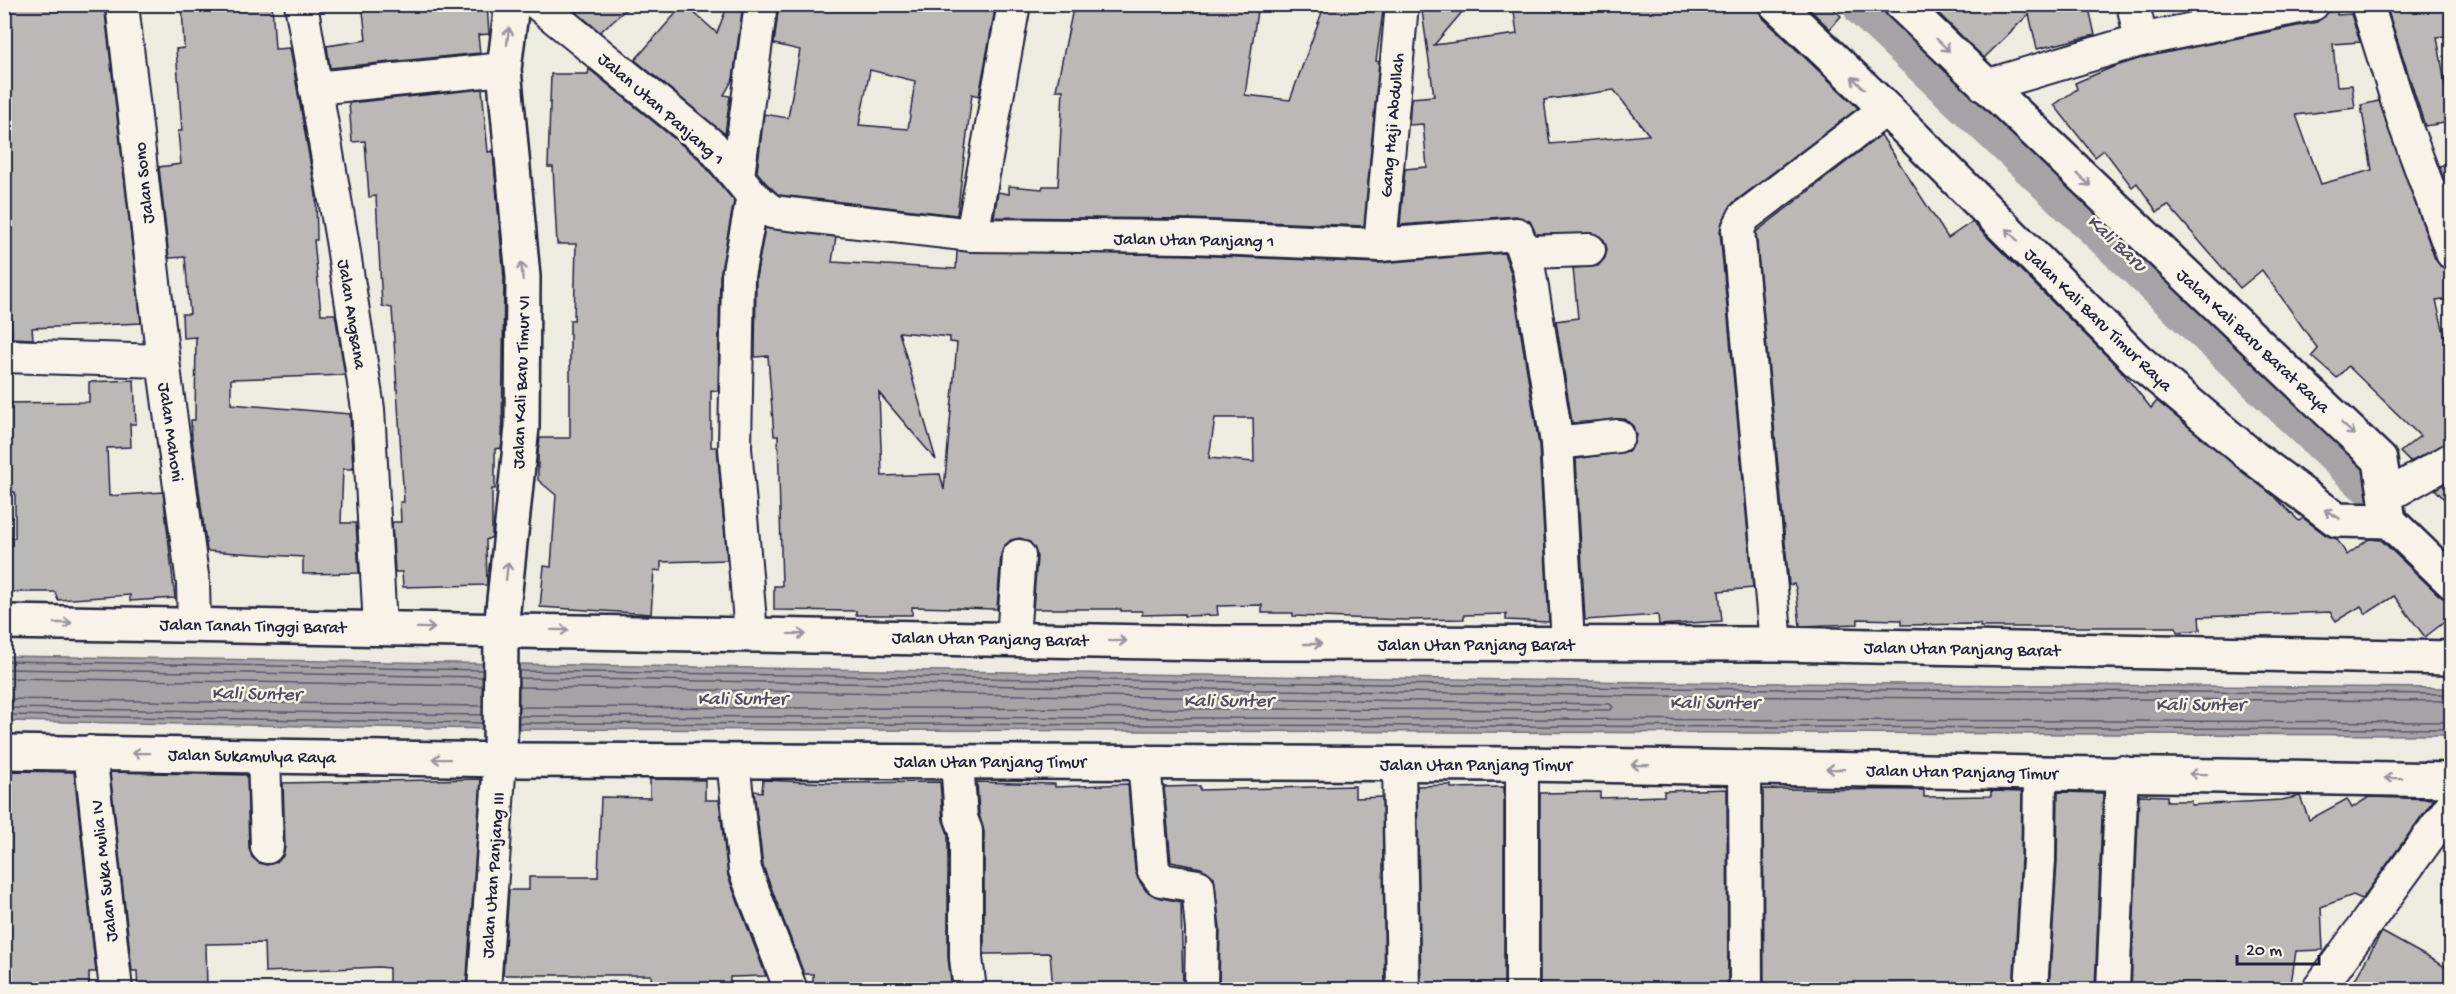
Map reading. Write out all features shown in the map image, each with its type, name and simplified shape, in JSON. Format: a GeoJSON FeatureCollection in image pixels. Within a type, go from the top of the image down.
{"type":"FeatureCollection","features":[{"type":"Feature","properties":{"kind":"main road","name":"Jalan Kali Baru Timur VI"},"geometry":{"type":"LineString","coordinates":[[500,751],[501,637],[522,427],[523,277],[504,69],[512,4]]}},
{"type":"Feature","properties":{"kind":"main road","name":"Jalan Kali Baru Timur Raya"},"geometry":{"type":"LineString","coordinates":[[1776,4],[1886,109],[2136,359],[2254,458],[2337,520],[2387,509]]}},
{"type":"Feature","properties":{"kind":"main road","name":"Jalan Kali Baru Barat Raya"},"geometry":{"type":"LineString","coordinates":[[1901,4],[2380,460],[2387,509]]}},
{"type":"Feature","properties":{"kind":"main road"},"geometry":{"type":"LineString","coordinates":[[2387,509],[2451,582]]}},
{"type":"Feature","properties":{"kind":"main road","name":"Jalan Tanah Tinggi Barat"},"geometry":{"type":"LineString","coordinates":[[4,622],[380,627],[501,637]]}},
{"type":"Feature","properties":{"kind":"main road","name":"Jalan Utan Panjang Barat"},"geometry":{"type":"LineString","coordinates":[[501,637],[751,633],[1224,643],[1776,644],[2451,658]]}},
{"type":"Feature","properties":{"kind":"main road","name":"Jalan Sukamulya Raya"},"geometry":{"type":"LineString","coordinates":[[4,752],[264,756],[500,751]]}},
{"type":"Feature","properties":{"kind":"main road","name":"Jalan Utan Panjang Timur"},"geometry":{"type":"LineString","coordinates":[[500,751],[733,761],[1522,764],[2122,772],[2451,780]]}},
{"type":"Feature","properties":{"kind":"street","name":"Jalan Sono"},"geometry":{"type":"LineString","coordinates":[[122,4],[163,361]]}},
{"type":"Feature","properties":{"kind":"street","name":"Jalan Angsana"},"geometry":{"type":"LineString","coordinates":[[301,4],[342,240],[368,409],[380,627]]}},
{"type":"Feature","properties":{"kind":"street","name":"Jalan Utan Panjang 1"},"geometry":{"type":"LineString","coordinates":[[538,4],[712,146],[745,186],[772,212],[972,235],[1190,237],[1380,245],[1517,234],[1525,252]]}},
{"type":"Feature","properties":{"kind":"street"},"geometry":{"type":"LineString","coordinates":[[751,633],[735,448],[738,276],[761,4]]}},
{"type":"Feature","properties":{"kind":"street"},"geometry":{"type":"LineString","coordinates":[[972,235],[1014,4]]}},
{"type":"Feature","properties":{"kind":"street","name":"Gang Haji Abdullah"},"geometry":{"type":"LineString","coordinates":[[1380,245],[1402,4]]}},
{"type":"Feature","properties":{"kind":"street"},"geometry":{"type":"LineString","coordinates":[[2133,4],[2141,40]]}},
{"type":"Feature","properties":{"kind":"street"},"geometry":{"type":"LineString","coordinates":[[1985,86],[2141,40],[2259,10],[2313,4]]}},
{"type":"Feature","properties":{"kind":"street"},"geometry":{"type":"LineString","coordinates":[[2367,4],[2405,125],[2451,253]]}},
{"type":"Feature","properties":{"kind":"street"},"geometry":{"type":"LineString","coordinates":[[315,88],[504,69]]}},
{"type":"Feature","properties":{"kind":"street"},"geometry":{"type":"LineString","coordinates":[[1776,644],[1738,229],[1740,221],[1751,211],[1886,109]]}},
{"type":"Feature","properties":{"kind":"street"},"geometry":{"type":"LineString","coordinates":[[1568,644],[1557,443],[1525,252],[1589,250]]}},
{"type":"Feature","properties":{"kind":"street","name":"Jalan Mahoni"},"geometry":{"type":"LineString","coordinates":[[4,356],[163,361],[193,583],[194,624]]}},
{"type":"Feature","properties":{"kind":"street"},"geometry":{"type":"LineString","coordinates":[[1557,443],[1618,436]]}},
{"type":"Feature","properties":{"kind":"street"},"geometry":{"type":"LineString","coordinates":[[2387,509],[2451,459]]}},
{"type":"Feature","properties":{"kind":"street"},"geometry":{"type":"LineString","coordinates":[[1013,638],[1018,556]]}},
{"type":"Feature","properties":{"kind":"street","name":"Jalan Utan Panjang III"},"geometry":{"type":"LineString","coordinates":[[484,990],[500,751]]}},
{"type":"Feature","properties":{"kind":"street","name":"Jalan Suka Mulia IV"},"geometry":{"type":"LineString","coordinates":[[90,753],[116,990]]}},
{"type":"Feature","properties":{"kind":"street"},"geometry":{"type":"LineString","coordinates":[[264,756],[267,847]]}},
{"type":"Feature","properties":{"kind":"street"},"geometry":{"type":"LineString","coordinates":[[733,761],[745,870],[791,990]]}},
{"type":"Feature","properties":{"kind":"street"},"geometry":{"type":"LineString","coordinates":[[1144,761],[1153,869],[1161,880],[1198,886],[1202,930],[1201,990]]}},
{"type":"Feature","properties":{"kind":"street"},"geometry":{"type":"LineString","coordinates":[[957,762],[961,818],[966,831],[966,958],[970,990]]}},
{"type":"Feature","properties":{"kind":"street"},"geometry":{"type":"LineString","coordinates":[[1399,764],[1403,990]]}},
{"type":"Feature","properties":{"kind":"street"},"geometry":{"type":"LineString","coordinates":[[1522,764],[1522,990]]}},
{"type":"Feature","properties":{"kind":"street"},"geometry":{"type":"LineString","coordinates":[[1745,767],[1746,990]]}},
{"type":"Feature","properties":{"kind":"street"},"geometry":{"type":"LineString","coordinates":[[2031,990],[2039,860],[2040,772]]}},
{"type":"Feature","properties":{"kind":"street"},"geometry":{"type":"LineString","coordinates":[[2113,990],[2122,772]]}},
{"type":"Feature","properties":{"kind":"street"},"geometry":{"type":"LineString","coordinates":[[2318,990],[2451,804]]}},
{"type":"Feature","properties":{"kind":"water","name":"Kali Sunter"},"geometry":{"type":"Polygon","coordinates":[[[5,656],[1647,682],[2452,688],[2451,735],[496,729],[5,721],[5,656]]]}},
{"type":"Feature","properties":{"kind":"building"},"geometry":{"type":"Polygon","coordinates":[[[4,4],[104,4],[141,323],[32,328],[33,339],[12,338],[7,232],[4,232],[4,105],[11,105],[5,50],[4,4]]]}},
{"type":"Feature","properties":{"kind":"building"},"geometry":{"type":"Polygon","coordinates":[[[182,4],[272,4],[275,49],[290,48],[316,195],[317,240],[314,240],[321,314],[335,314],[345,375],[231,379],[231,404],[350,414],[353,469],[343,469],[341,523],[356,523],[359,573],[303,574],[303,557],[207,551],[191,420],[195,420],[196,337],[183,338],[182,314],[190,314],[185,257],[169,258],[159,167],[181,164],[178,131],[182,131],[176,49],[184,48],[182,4]]]}},
{"type":"Feature","properties":{"kind":"building"},"geometry":{"type":"Polygon","coordinates":[[[428,4],[487,4],[489,34],[478,35],[480,53],[330,68],[327,46],[366,40],[363,11],[428,4]]]}},
{"type":"Feature","properties":{"kind":"building"},"geometry":{"type":"Polygon","coordinates":[[[567,4],[632,4],[600,32],[567,4]]]}},
{"type":"Feature","properties":{"kind":"building"},"geometry":{"type":"Polygon","coordinates":[[[684,4],[717,33],[728,4],[743,4],[733,79],[724,95],[730,96],[725,134],[635,60],[684,4]]]}},
{"type":"Feature","properties":{"kind":"building"},"geometry":{"type":"Polygon","coordinates":[[[779,4],[996,4],[979,96],[972,94],[957,215],[779,195],[766,183],[757,172],[764,114],[788,118],[800,50],[774,44],[779,4]],[[870,70],[859,125],[908,129],[915,81],[870,70]]]}},
{"type":"Feature","properties":{"kind":"building"},"geometry":{"type":"Polygon","coordinates":[[[1074,4],[1258,4],[1245,95],[1290,100],[1325,4],[1384,4],[1376,61],[1379,62],[1364,226],[1190,219],[994,217],[998,192],[1009,194],[1009,186],[1042,189],[1043,186],[1058,186],[1063,90],[1056,90],[1074,4]]]}},
{"type":"Feature","properties":{"kind":"building"},"geometry":{"type":"Polygon","coordinates":[[[1421,4],[1469,4],[1434,45],[1517,34],[1513,4],[1758,4],[1763,18],[1858,108],[1733,203],[1722,222],[1720,231],[1753,588],[1719,591],[1722,621],[1659,625],[1658,615],[1585,620],[1576,459],[1628,451],[1634,444],[1636,435],[1633,426],[1625,419],[1572,423],[1556,321],[1578,318],[1573,268],[1598,266],[1605,258],[1607,249],[1604,240],[1597,234],[1536,234],[1530,221],[1516,216],[1400,225],[1405,169],[1427,167],[1423,124],[1409,125],[1411,98],[1434,96],[1421,4]],[[1614,90],[1544,100],[1550,144],[1649,135],[1614,90]]]}},
{"type":"Feature","properties":{"kind":"building"},"geometry":{"type":"Polygon","coordinates":[[[1804,4],[1828,4],[1841,16],[1830,29],[1804,4]]]}},
{"type":"Feature","properties":{"kind":"building"},"geometry":{"type":"Polygon","coordinates":[[[1929,4],[2088,4],[2095,35],[2037,49],[2029,14],[1984,58],[1929,4]]]}},
{"type":"Feature","properties":{"kind":"building"},"geometry":{"type":"Polygon","coordinates":[[[2390,4],[2451,4],[2451,35],[2437,37],[2447,95],[2451,95],[2451,122],[2425,126],[2388,11],[2392,11],[2390,4]]]}},
{"type":"Feature","properties":{"kind":"building"},"geometry":{"type":"Polygon","coordinates":[[[2337,11],[2337,15],[2351,14],[2360,42],[2333,44],[2337,86],[2352,85],[2355,108],[2296,115],[2321,184],[2372,170],[2361,105],[2379,101],[2435,259],[2441,267],[2451,271],[2451,299],[2436,301],[2451,360],[2451,441],[2410,462],[2400,452],[2420,436],[2348,366],[2337,378],[2312,356],[2318,349],[2262,270],[2240,288],[2168,205],[2157,212],[2137,183],[2132,187],[2104,150],[2095,157],[2054,105],[2077,89],[2075,83],[2113,67],[2145,57],[2317,22],[2328,12],[2337,11]]]}},
{"type":"Feature","properties":{"kind":"building"},"geometry":{"type":"Polygon","coordinates":[[[589,69],[699,159],[734,201],[720,276],[718,391],[711,390],[711,447],[717,447],[727,560],[661,562],[661,571],[654,570],[651,614],[540,607],[544,566],[551,567],[556,495],[538,480],[538,451],[540,438],[570,438],[570,320],[574,320],[576,244],[557,244],[553,167],[548,167],[551,74],[588,74],[589,69]]]}},
{"type":"Feature","properties":{"kind":"building"},"geometry":{"type":"Polygon","coordinates":[[[482,89],[488,152],[493,151],[504,278],[502,442],[501,448],[495,449],[492,537],[486,540],[487,585],[403,587],[402,572],[395,572],[392,522],[401,522],[400,502],[404,502],[392,308],[382,306],[376,196],[369,197],[365,141],[352,142],[349,103],[482,89]]]}},
{"type":"Feature","properties":{"kind":"building"},"geometry":{"type":"Polygon","coordinates":[[[1881,135],[1948,238],[1972,222],[2118,367],[2151,408],[2157,401],[2276,498],[2299,521],[2303,518],[2326,535],[2337,539],[2347,555],[2369,539],[2381,540],[2439,595],[2451,600],[2451,617],[2425,637],[2394,596],[2366,614],[2361,606],[2336,621],[2330,612],[2199,617],[2200,630],[2177,632],[2176,627],[1980,627],[1980,624],[1901,625],[1901,620],[1858,619],[1858,624],[1800,626],[1796,588],[1794,584],[1789,585],[1756,232],[1881,135]]]}},
{"type":"Feature","properties":{"kind":"building"},"geometry":{"type":"Polygon","coordinates":[[[2451,163],[2451,199],[2439,166],[2451,163]]]}},
{"type":"Feature","properties":{"kind":"building"},"geometry":{"type":"Polygon","coordinates":[[[765,228],[836,237],[832,262],[956,269],[957,251],[1190,255],[1379,263],[1504,253],[1511,273],[1539,445],[1549,622],[1506,620],[1506,614],[1464,615],[1464,619],[1405,620],[1293,616],[1293,613],[1262,613],[1262,605],[1217,606],[1218,615],[1184,616],[1184,614],[1142,615],[1142,611],[1121,611],[1121,609],[1033,609],[1037,557],[1030,542],[1020,538],[1011,540],[1004,546],[1001,554],[997,609],[912,607],[912,615],[856,615],[856,611],[774,610],[774,586],[782,586],[778,436],[774,436],[768,356],[755,357],[756,278],[765,228]],[[899,332],[936,460],[879,393],[882,476],[940,474],[944,490],[957,343],[950,342],[950,337],[899,332]],[[1215,418],[1209,458],[1254,462],[1253,418],[1215,418]]]}},
{"type":"Feature","properties":{"kind":"building"},"geometry":{"type":"Polygon","coordinates":[[[134,380],[136,424],[130,424],[131,447],[107,448],[109,496],[163,492],[175,598],[130,601],[130,595],[58,600],[55,592],[4,592],[7,538],[15,538],[15,492],[4,492],[4,403],[89,402],[89,382],[134,380]]]}},
{"type":"Feature","properties":{"kind":"building"},"geometry":{"type":"Polygon","coordinates":[[[2451,480],[2451,507],[2435,489],[2451,480]]]}},
{"type":"Feature","properties":{"kind":"building"},"geometry":{"type":"Polygon","coordinates":[[[10,771],[74,772],[96,972],[89,972],[89,990],[9,990],[4,897],[4,801],[10,801],[10,771]]]}},
{"type":"Feature","properties":{"kind":"building"},"geometry":{"type":"Polygon","coordinates":[[[110,772],[247,775],[249,848],[252,857],[259,863],[267,865],[277,862],[283,856],[285,847],[283,783],[481,779],[466,990],[389,990],[389,968],[379,967],[265,972],[264,943],[206,944],[207,990],[138,990],[137,971],[132,971],[110,772]]]}},
{"type":"Feature","properties":{"kind":"building"},"geometry":{"type":"Polygon","coordinates":[[[650,779],[705,780],[705,800],[719,800],[728,876],[766,976],[730,977],[730,990],[652,990],[651,975],[503,975],[509,890],[529,890],[529,877],[598,877],[601,797],[650,798],[650,779]]]}},
{"type":"Feature","properties":{"kind":"building"},"geometry":{"type":"Polygon","coordinates":[[[763,780],[830,783],[940,782],[943,820],[948,834],[948,958],[952,990],[813,990],[813,974],[804,974],[763,866],[754,791],[762,792],[763,780]]]}},
{"type":"Feature","properties":{"kind":"building"},"geometry":{"type":"Polygon","coordinates":[[[977,782],[1055,784],[1055,787],[1128,784],[1135,870],[1138,879],[1146,891],[1157,897],[1181,902],[1183,990],[1143,990],[1143,987],[1053,990],[1050,953],[984,954],[984,831],[979,814],[977,782]]]}},
{"type":"Feature","properties":{"kind":"building"},"geometry":{"type":"Polygon","coordinates":[[[1451,785],[1451,788],[1504,787],[1504,990],[1421,989],[1417,786],[1451,785]]]}},
{"type":"Feature","properties":{"kind":"building"},"geometry":{"type":"Polygon","coordinates":[[[1200,786],[1200,790],[1355,786],[1355,798],[1382,797],[1385,990],[1219,990],[1220,928],[1214,877],[1201,868],[1171,862],[1164,787],[1200,786]]]}},
{"type":"Feature","properties":{"kind":"building"},"geometry":{"type":"Polygon","coordinates":[[[1727,789],[1728,990],[1540,990],[1540,793],[1600,792],[1600,798],[1664,796],[1664,791],[1727,789]]]}},
{"type":"Feature","properties":{"kind":"building"},"geometry":{"type":"Polygon","coordinates":[[[1763,789],[1924,790],[1924,797],[1991,796],[1991,791],[2022,792],[2021,859],[2013,990],[1896,990],[1896,985],[1764,990],[1763,789]]]}},
{"type":"Feature","properties":{"kind":"building"},"geometry":{"type":"Polygon","coordinates":[[[2058,792],[2103,793],[2095,990],[2049,990],[2057,861],[2058,792]]]}},
{"type":"Feature","properties":{"kind":"building"},"geometry":{"type":"Polygon","coordinates":[[[2139,795],[2167,796],[2167,801],[2191,801],[2191,805],[2282,800],[2300,796],[2309,820],[2347,799],[2352,808],[2369,797],[2434,799],[2362,899],[2353,895],[2321,907],[2323,950],[2296,951],[2290,990],[2217,982],[2217,990],[2131,990],[2139,795]]]}},
{"type":"Feature","properties":{"kind":"building"},"geometry":{"type":"Polygon","coordinates":[[[2382,932],[2451,970],[2451,990],[2349,990],[2382,932]]]}},
{"type":"Feature","properties":{"kind":"waterway","name":"Kali Baru"},"geometry":{"type":"LineString","coordinates":[[1867,4],[2369,479]]}}]}
